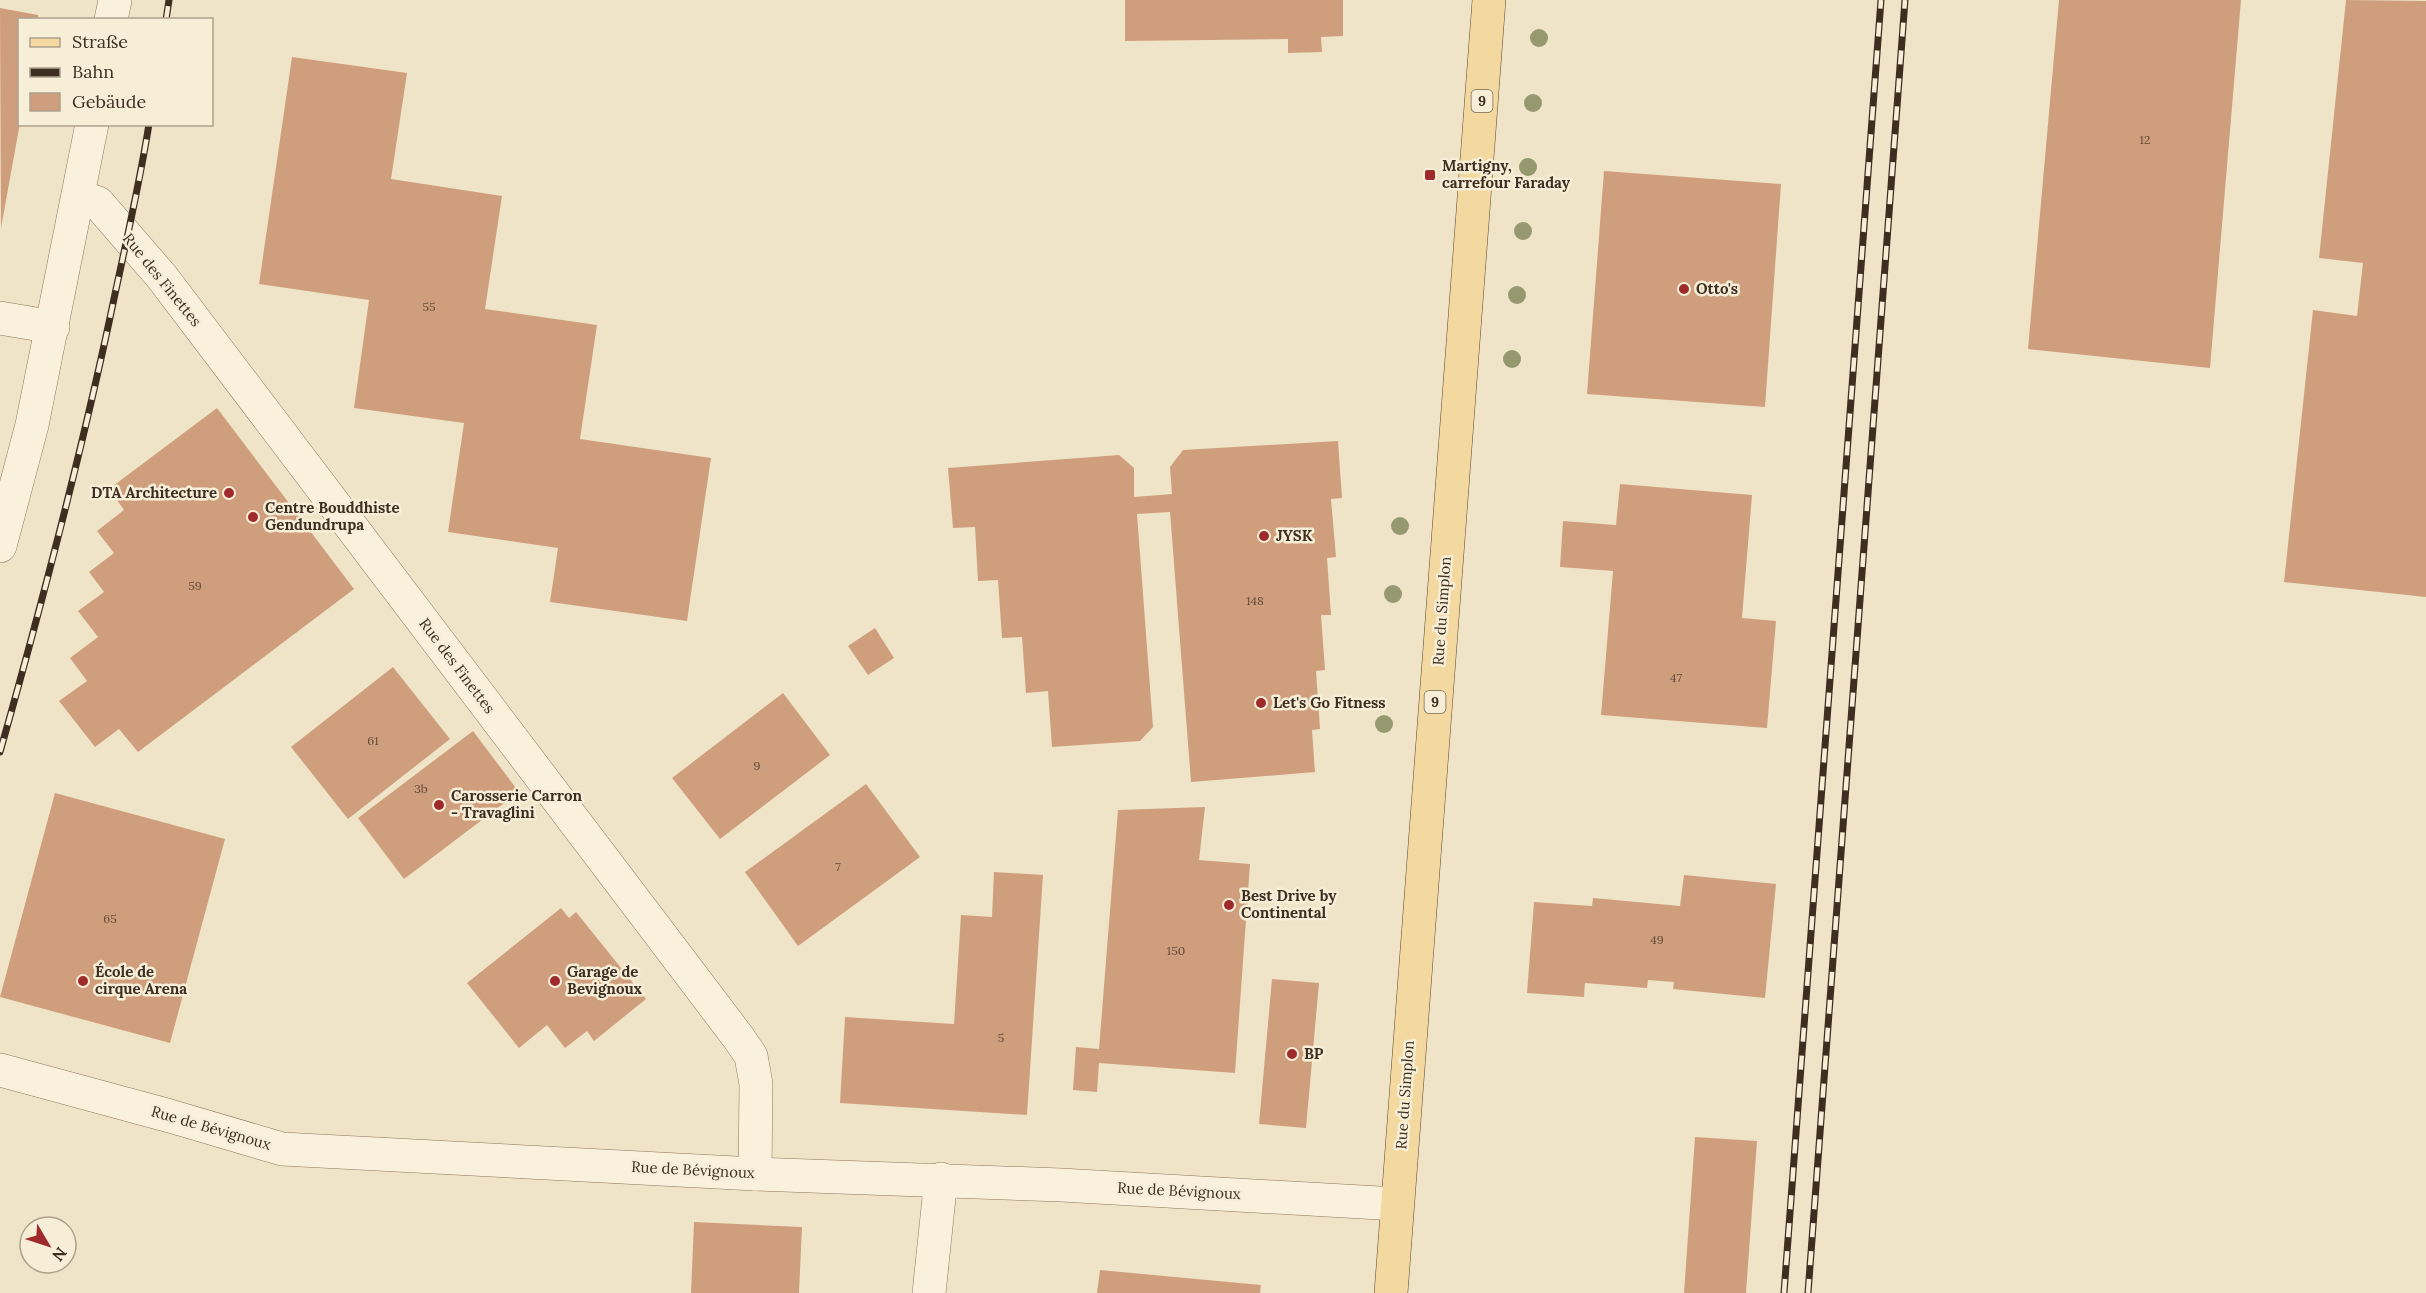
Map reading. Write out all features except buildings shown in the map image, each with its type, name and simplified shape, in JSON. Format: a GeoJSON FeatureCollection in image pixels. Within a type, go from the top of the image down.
{"type":"FeatureCollection","features":[{"type":"Feature","properties":{"kind":"main road","name":"Rue du Simplon"},"geometry":{"type":"LineString","coordinates":[[1391,1293],[1489,0]]}},
{"type":"Feature","properties":{"kind":"street"},"geometry":{"type":"LineString","coordinates":[[111,18],[115,0]]}},
{"type":"Feature","properties":{"kind":"street"},"geometry":{"type":"LineString","coordinates":[[0,546],[32,425],[92,126]]}},
{"type":"Feature","properties":{"kind":"street","name":"Rue des Finettes"},"geometry":{"type":"LineString","coordinates":[[79,196],[98,203],[162,277],[738,1037],[750,1056],[756,1084],[755,1174]]}},
{"type":"Feature","properties":{"kind":"street"},"geometry":{"type":"LineString","coordinates":[[0,318],[52,327]]}},
{"type":"Feature","properties":{"kind":"street","name":"Rue de Bévignoux"},"geometry":{"type":"LineString","coordinates":[[0,1070],[282,1149],[755,1174],[942,1179],[1397,1204]]}},
{"type":"Feature","properties":{"kind":"street"},"geometry":{"type":"LineString","coordinates":[[929,1293],[942,1179]]}},
{"type":"Feature","properties":{"kind":"railway"},"geometry":{"type":"LineString","coordinates":[[166,18],[169,0]]}},
{"type":"Feature","properties":{"kind":"railway"},"geometry":{"type":"LineString","coordinates":[[1784,1293],[1881,0]]}},
{"type":"Feature","properties":{"kind":"railway"},"geometry":{"type":"LineString","coordinates":[[1808,1293],[1905,0]]}},
{"type":"Feature","properties":{"kind":"railway"},"geometry":{"type":"LineString","coordinates":[[0,752],[47,581],[90,409],[149,126]]}},
{"type":"Feature","properties":{"kind":"place","name":"Martigny, carrefour Faraday"},"geometry":{"type":"Point","coordinates":[1430,175]}},
{"type":"Feature","properties":{"kind":"place","name":"Otto's"},"geometry":{"type":"Point","coordinates":[1684,289]}},
{"type":"Feature","properties":{"kind":"place","name":"DTA Architecture"},"geometry":{"type":"Point","coordinates":[229,493]}},
{"type":"Feature","properties":{"kind":"place","name":"Centre Bouddhiste Gendundrupa"},"geometry":{"type":"Point","coordinates":[253,517]}},
{"type":"Feature","properties":{"kind":"place","name":"JYSK"},"geometry":{"type":"Point","coordinates":[1264,536]}},
{"type":"Feature","properties":{"kind":"place","name":"Let's Go Fitness"},"geometry":{"type":"Point","coordinates":[1261,703]}},
{"type":"Feature","properties":{"kind":"place","name":"Carosserie Carron - Travaglini"},"geometry":{"type":"Point","coordinates":[439,805]}},
{"type":"Feature","properties":{"kind":"place","name":"Best Drive by Continental"},"geometry":{"type":"Point","coordinates":[1229,905]}},
{"type":"Feature","properties":{"kind":"place","name":"École de cirque Arena"},"geometry":{"type":"Point","coordinates":[83,981]}},
{"type":"Feature","properties":{"kind":"place","name":"Garage de Bevignoux"},"geometry":{"type":"Point","coordinates":[555,981]}},
{"type":"Feature","properties":{"kind":"place","name":"BP"},"geometry":{"type":"Point","coordinates":[1292,1054]}}]}
